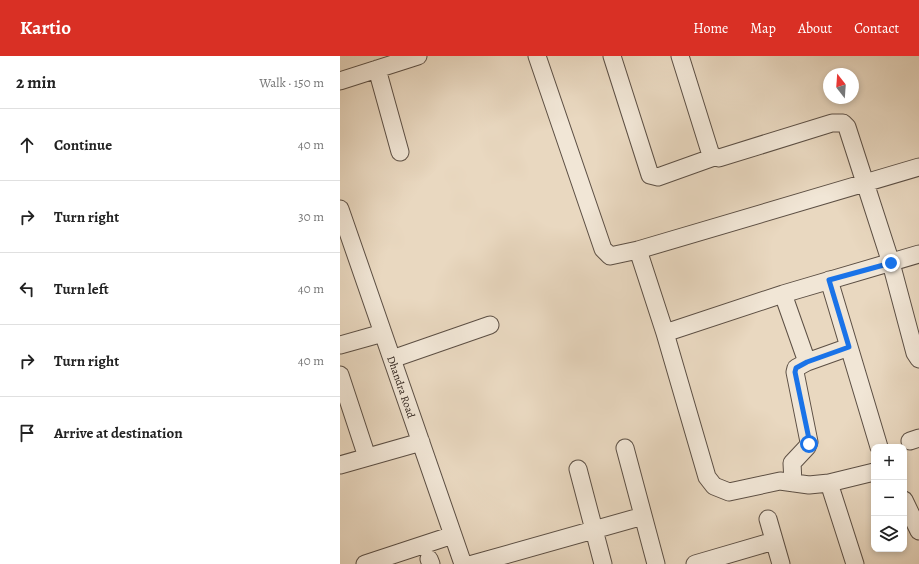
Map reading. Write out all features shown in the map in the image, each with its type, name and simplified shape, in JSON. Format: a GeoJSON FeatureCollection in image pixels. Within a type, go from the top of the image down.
{"type":"FeatureCollection","features":[{"type":"Feature","properties":{"kind":"street"},"geometry":{"type":"LineString","coordinates":[[340,81],[377,69],[392,59],[418,56]]}},
{"type":"Feature","properties":{"kind":"street"},"geometry":{"type":"LineString","coordinates":[[537,56],[603,249],[605,253],[611,256],[638,250],[866,184],[919,167]]}},
{"type":"Feature","properties":{"kind":"street"},"geometry":{"type":"LineString","coordinates":[[612,56],[650,175],[658,177],[714,157],[719,158],[832,123],[843,123],[847,127],[866,184],[891,263],[915,353],[919,359]]}},
{"type":"Feature","properties":{"kind":"street"},"geometry":{"type":"LineString","coordinates":[[680,56],[710,152],[714,157]]}},
{"type":"Feature","properties":{"kind":"street"},"geometry":{"type":"LineString","coordinates":[[377,69],[400,152]]}},
{"type":"Feature","properties":{"kind":"street","name":"Dhandra Road"},"geometry":{"type":"LineString","coordinates":[[340,209],[346,242],[383,333],[463,564]]}},
{"type":"Feature","properties":{"kind":"street"},"geometry":{"type":"LineString","coordinates":[[638,250],[665,333],[707,477],[711,483],[719,489],[729,492],[775,482],[809,485],[871,473]]}},
{"type":"Feature","properties":{"kind":"street"},"geometry":{"type":"LineString","coordinates":[[665,333],[783,294],[919,254]]}},
{"type":"Feature","properties":{"kind":"street"},"geometry":{"type":"LineString","coordinates":[[829,280],[878,444]]}},
{"type":"Feature","properties":{"kind":"street"},"geometry":{"type":"LineString","coordinates":[[783,294],[807,362]]}},
{"type":"Feature","properties":{"kind":"street"},"geometry":{"type":"LineString","coordinates":[[392,359],[490,325]]}},
{"type":"Feature","properties":{"kind":"street"},"geometry":{"type":"LineString","coordinates":[[340,345],[383,333]]}},
{"type":"Feature","properties":{"kind":"street"},"geometry":{"type":"LineString","coordinates":[[793,483],[792,463],[807,447],[809,442],[795,372],[798,366],[849,347]]}},
{"type":"Feature","properties":{"kind":"street"},"geometry":{"type":"LineString","coordinates":[[340,376],[367,457]]}},
{"type":"Feature","properties":{"kind":"street"},"geometry":{"type":"LineString","coordinates":[[340,465],[420,442]]}},
{"type":"Feature","properties":{"kind":"street"},"geometry":{"type":"LineString","coordinates":[[625,448],[656,564]]}},
{"type":"Feature","properties":{"kind":"street"},"geometry":{"type":"LineString","coordinates":[[578,469],[603,564]]}},
{"type":"Feature","properties":{"kind":"street"},"geometry":{"type":"LineString","coordinates":[[829,482],[855,564]]}},
{"type":"Feature","properties":{"kind":"street"},"geometry":{"type":"LineString","coordinates":[[907,506],[919,531]]}},
{"type":"Feature","properties":{"kind":"street"},"geometry":{"type":"LineString","coordinates":[[473,564],[595,531],[643,516]]}},
{"type":"Feature","properties":{"kind":"street"},"geometry":{"type":"LineString","coordinates":[[768,519],[781,564]]}},
{"type":"Feature","properties":{"kind":"street"},"geometry":{"type":"LineString","coordinates":[[365,564],[453,534]]}},
{"type":"Feature","properties":{"kind":"street"},"geometry":{"type":"LineString","coordinates":[[705,563],[774,541]]}},
{"type":"Feature","properties":{"kind":"route"},"geometry":{"type":"LineString","coordinates":[[809,444],[795,372],[796,368],[801,364],[849,347],[829,280],[891,263]]}}]}
